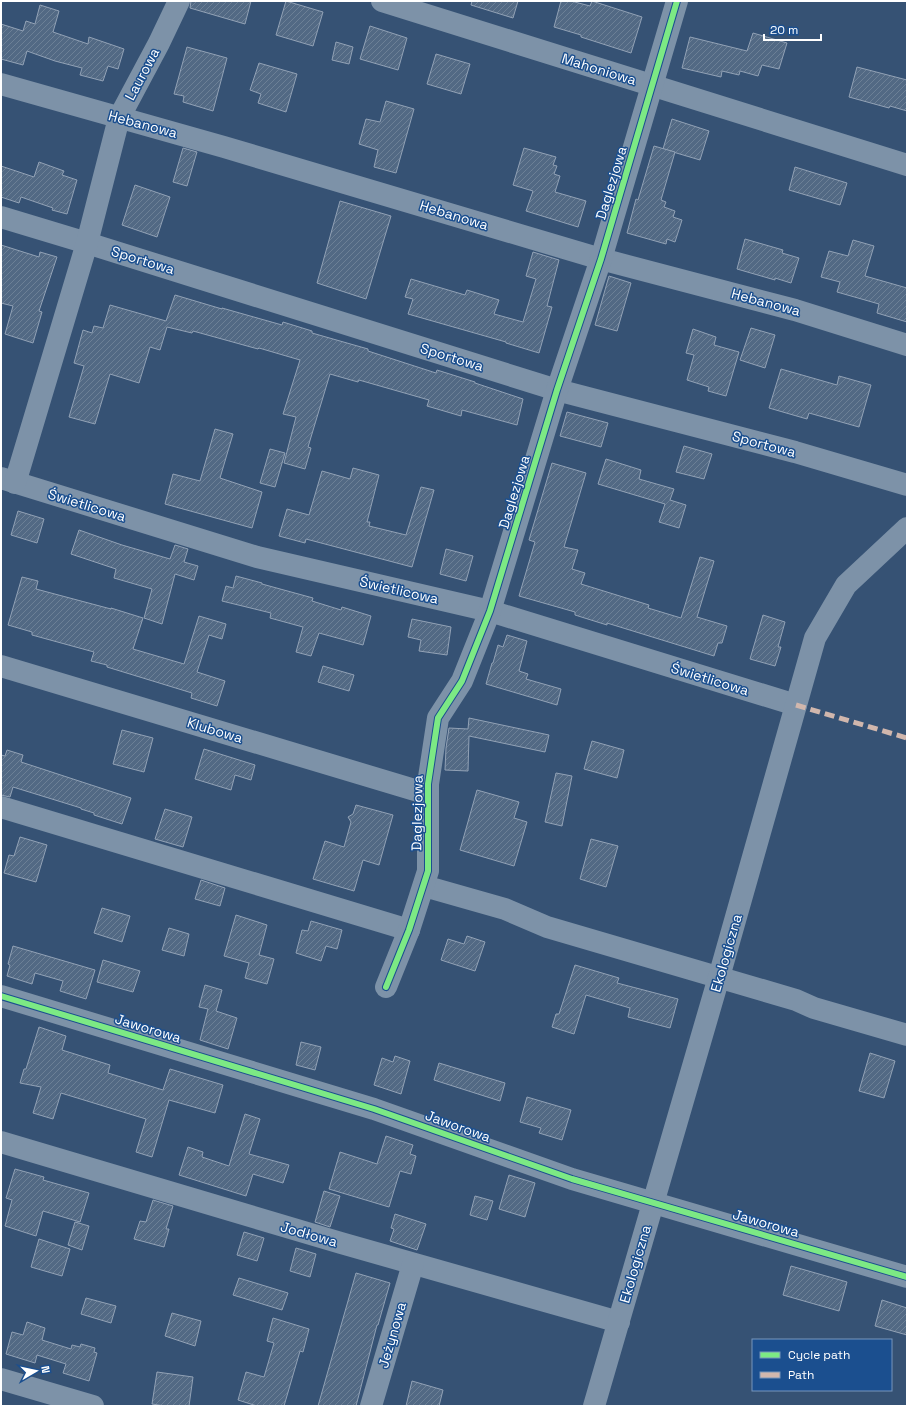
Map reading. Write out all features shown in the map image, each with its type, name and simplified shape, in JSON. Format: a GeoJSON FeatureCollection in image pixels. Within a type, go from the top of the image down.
{"type":"FeatureCollection","features":[{"type":"Feature","properties":{"kind":"street","name":"Laurowa"},"geometry":{"type":"LineString","coordinates":[[8,480],[87,243],[119,118],[159,43],[179,1]]}},
{"type":"Feature","properties":{"kind":"street","name":"Mahoniowa"},"geometry":{"type":"LineString","coordinates":[[382,1],[907,165]]}},
{"type":"Feature","properties":{"kind":"street","name":"Daglezjowa"},"geometry":{"type":"LineString","coordinates":[[386,987],[409,930],[428,871],[428,794],[438,718],[462,681],[490,611],[557,390],[601,259],[677,1]]}},
{"type":"Feature","properties":{"kind":"street","name":"Hebanowa"},"geometry":{"type":"LineString","coordinates":[[1,84],[232,149],[601,259],[795,310],[907,345]]}},
{"type":"Feature","properties":{"kind":"street","name":"Sportowa"},"geometry":{"type":"LineString","coordinates":[[1,217],[557,390],[795,452],[907,485]]}},
{"type":"Feature","properties":{"kind":"street","name":"Świetlicowa"},"geometry":{"type":"LineString","coordinates":[[8,480],[256,558],[490,611],[796,705]]}},
{"type":"Feature","properties":{"kind":"street","name":"Ekologiczna"},"geometry":{"type":"LineString","coordinates":[[594,1406],[719,977],[815,638],[846,585],[907,528]]}},
{"type":"Feature","properties":{"kind":"street","name":"Klubowa"},"geometry":{"type":"LineString","coordinates":[[1,666],[428,794]]}},
{"type":"Feature","properties":{"kind":"street"},"geometry":{"type":"LineString","coordinates":[[1,807],[409,930]]}},
{"type":"Feature","properties":{"kind":"street"},"geometry":{"type":"LineString","coordinates":[[424,886],[505,909],[547,927],[796,1000],[814,1008],[907,1035]]}},
{"type":"Feature","properties":{"kind":"street","name":"Jaworowa"},"geometry":{"type":"LineString","coordinates":[[1,996],[374,1109],[572,1179],[907,1277]]}},
{"type":"Feature","properties":{"kind":"street","name":"Jodłowa"},"geometry":{"type":"LineString","coordinates":[[1,1142],[413,1264],[619,1322]]}},
{"type":"Feature","properties":{"kind":"street","name":"Jeżynowa"},"geometry":{"type":"LineString","coordinates":[[371,1406],[413,1264]]}},
{"type":"Feature","properties":{"kind":"street"},"geometry":{"type":"LineString","coordinates":[[1,1379],[93,1406]]}},
{"type":"Feature","properties":{"kind":"building"},"geometry":{"type":"Polygon","coordinates":[[[191,1],[251,1],[245,24],[190,8],[191,1]]]}},
{"type":"Feature","properties":{"kind":"building"},"geometry":{"type":"Polygon","coordinates":[[[286,1],[323,12],[313,46],[276,35],[286,1]]]}},
{"type":"Feature","properties":{"kind":"building"},"geometry":{"type":"Polygon","coordinates":[[[472,1],[518,1],[513,18],[471,5],[472,1]]]}},
{"type":"Feature","properties":{"kind":"building"},"geometry":{"type":"Polygon","coordinates":[[[561,1],[571,1],[590,6],[592,1],[642,17],[631,53],[554,27],[561,1]]]}},
{"type":"Feature","properties":{"kind":"building"},"geometry":{"type":"Polygon","coordinates":[[[40,5],[59,11],[53,32],[88,44],[89,37],[124,49],[118,69],[108,66],[103,81],[80,75],[82,68],[55,61],[27,51],[23,65],[1,59],[1,24],[23,31],[26,21],[35,24],[40,5]]]}},
{"type":"Feature","properties":{"kind":"building"},"geometry":{"type":"Polygon","coordinates":[[[370,26],[407,38],[398,70],[360,59],[370,26]]]}},
{"type":"Feature","properties":{"kind":"building"},"geometry":{"type":"Polygon","coordinates":[[[753,33],[787,43],[779,69],[762,65],[758,76],[740,71],[739,75],[722,71],[721,77],[682,68],[690,37],[747,51],[753,33]]]}},
{"type":"Feature","properties":{"kind":"building"},"geometry":{"type":"Polygon","coordinates":[[[336,42],[353,47],[349,64],[332,60],[336,42]]]}},
{"type":"Feature","properties":{"kind":"building"},"geometry":{"type":"Polygon","coordinates":[[[187,47],[227,58],[213,111],[183,102],[184,96],[174,94],[187,47]]]}},
{"type":"Feature","properties":{"kind":"building"},"geometry":{"type":"Polygon","coordinates":[[[436,54],[470,64],[461,94],[427,84],[436,54]]]}},
{"type":"Feature","properties":{"kind":"building"},"geometry":{"type":"Polygon","coordinates":[[[259,63],[297,74],[286,112],[258,103],[261,94],[250,90],[259,63]]]}},
{"type":"Feature","properties":{"kind":"building"},"geometry":{"type":"Polygon","coordinates":[[[857,67],[907,80],[907,111],[890,106],[889,108],[849,97],[857,67]]]}},
{"type":"Feature","properties":{"kind":"building"},"geometry":{"type":"Polygon","coordinates":[[[386,101],[414,109],[396,173],[374,167],[378,150],[359,144],[366,119],[380,122],[386,101]]]}},
{"type":"Feature","properties":{"kind":"building"},"geometry":{"type":"Polygon","coordinates":[[[672,119],[709,131],[700,160],[663,149],[672,119]]]}},
{"type":"Feature","properties":{"kind":"building"},"geometry":{"type":"Polygon","coordinates":[[[654,146],[675,152],[661,200],[666,202],[664,207],[675,211],[673,217],[682,220],[675,242],[667,239],[666,244],[627,233],[636,199],[638,200],[654,146]]]}},
{"type":"Feature","properties":{"kind":"building"},"geometry":{"type":"Polygon","coordinates":[[[183,148],[197,152],[187,186],[173,182],[183,148]]]}},
{"type":"Feature","properties":{"kind":"building"},"geometry":{"type":"Polygon","coordinates":[[[524,148],[556,157],[553,165],[557,166],[554,174],[560,176],[555,192],[586,201],[578,227],[526,211],[533,191],[513,185],[524,148]]]}},
{"type":"Feature","properties":{"kind":"building"},"geometry":{"type":"Polygon","coordinates":[[[39,162],[64,171],[62,175],[77,180],[67,214],[52,210],[53,208],[21,197],[19,203],[1,197],[1,166],[34,177],[39,162]]]}},
{"type":"Feature","properties":{"kind":"building"},"geometry":{"type":"Polygon","coordinates":[[[795,167],[847,183],[840,205],[789,190],[795,167]]]}},
{"type":"Feature","properties":{"kind":"building"},"geometry":{"type":"Polygon","coordinates":[[[135,185],[170,197],[157,237],[122,225],[135,185]]]}},
{"type":"Feature","properties":{"kind":"building"},"geometry":{"type":"Polygon","coordinates":[[[340,201],[391,216],[366,299],[317,283],[340,201]]]}},
{"type":"Feature","properties":{"kind":"building"},"geometry":{"type":"Polygon","coordinates":[[[745,239],[783,250],[782,253],[799,258],[791,283],[737,269],[745,239]]]}},
{"type":"Feature","properties":{"kind":"building"},"geometry":{"type":"Polygon","coordinates":[[[853,240],[874,246],[865,276],[907,288],[907,322],[877,313],[879,304],[837,292],[840,282],[821,277],[829,251],[848,256],[853,240]]]}},
{"type":"Feature","properties":{"kind":"building"},"geometry":{"type":"Polygon","coordinates":[[[1,245],[39,257],[40,252],[57,257],[39,311],[42,312],[33,343],[5,334],[13,306],[1,303],[1,245]]]}},
{"type":"Feature","properties":{"kind":"building"},"geometry":{"type":"Polygon","coordinates":[[[533,252],[559,260],[547,306],[552,307],[539,353],[408,314],[413,299],[405,297],[411,279],[465,295],[467,290],[499,300],[494,314],[523,322],[536,279],[526,276],[533,252]]]}},
{"type":"Feature","properties":{"kind":"building"},"geometry":{"type":"Polygon","coordinates":[[[609,276],[631,283],[617,331],[595,325],[609,276]]]}},
{"type":"Feature","properties":{"kind":"building"},"geometry":{"type":"Polygon","coordinates":[[[175,295],[282,325],[283,322],[312,331],[312,333],[368,349],[368,351],[436,373],[437,370],[523,399],[517,425],[462,410],[461,416],[427,406],[429,400],[359,380],[358,382],[330,374],[308,447],[311,448],[305,469],[284,463],[296,417],[283,414],[300,360],[193,331],[192,333],[167,327],[160,350],[150,347],[139,383],[110,374],[95,424],[69,417],[84,366],[74,363],[83,330],[92,333],[94,326],[103,328],[110,305],[166,321],[175,295]]]}},
{"type":"Feature","properties":{"kind":"building"},"geometry":{"type":"Polygon","coordinates":[[[751,328],[775,335],[765,368],[740,360],[751,328]]]}},
{"type":"Feature","properties":{"kind":"building"},"geometry":{"type":"Polygon","coordinates":[[[693,329],[716,337],[714,345],[739,352],[726,396],[708,391],[709,387],[687,380],[694,355],[686,353],[693,329]]]}},
{"type":"Feature","properties":{"kind":"building"},"geometry":{"type":"Polygon","coordinates":[[[781,369],[837,385],[839,376],[871,385],[859,427],[809,413],[807,419],[769,408],[781,369]]]}},
{"type":"Feature","properties":{"kind":"building"},"geometry":{"type":"Polygon","coordinates":[[[567,412],[608,423],[601,447],[560,436],[567,412]]]}},
{"type":"Feature","properties":{"kind":"building"},"geometry":{"type":"Polygon","coordinates":[[[215,429],[233,434],[220,478],[262,492],[252,528],[165,504],[173,474],[200,481],[215,429]]]}},
{"type":"Feature","properties":{"kind":"building"},"geometry":{"type":"Polygon","coordinates":[[[684,446],[712,454],[704,479],[676,472],[684,446]]]}},
{"type":"Feature","properties":{"kind":"building"},"geometry":{"type":"Polygon","coordinates":[[[270,449],[285,453],[275,487],[260,483],[270,449]]]}},
{"type":"Feature","properties":{"kind":"building"},"geometry":{"type":"Polygon","coordinates":[[[606,459],[641,470],[639,479],[674,489],[670,500],[686,505],[679,528],[659,522],[665,504],[598,484],[606,459]]]}},
{"type":"Feature","properties":{"kind":"building"},"geometry":{"type":"Polygon","coordinates":[[[552,463],[586,473],[564,547],[578,550],[572,569],[585,573],[581,584],[649,605],[648,608],[681,618],[700,557],[714,561],[697,617],[727,626],[722,643],[718,643],[714,656],[607,623],[607,625],[575,615],[575,612],[519,596],[535,542],[529,540],[552,463]]]}},
{"type":"Feature","properties":{"kind":"building"},"geometry":{"type":"Polygon","coordinates":[[[353,468],[379,475],[367,522],[370,522],[369,526],[406,535],[421,487],[434,490],[412,567],[306,539],[305,543],[279,536],[287,509],[309,515],[322,471],[350,479],[353,468]]]}},
{"type":"Feature","properties":{"kind":"building"},"geometry":{"type":"Polygon","coordinates":[[[18,511],[44,519],[37,543],[11,535],[18,511]]]}},
{"type":"Feature","properties":{"kind":"building"},"geometry":{"type":"Polygon","coordinates":[[[79,530],[122,545],[170,559],[175,545],[188,549],[184,562],[198,566],[194,580],[175,574],[162,624],[144,618],[152,589],[114,578],[116,569],[71,554],[79,530]]]}},
{"type":"Feature","properties":{"kind":"building"},"geometry":{"type":"Polygon","coordinates":[[[446,549],[473,556],[466,581],[440,574],[446,549]]]}},
{"type":"Feature","properties":{"kind":"building"},"geometry":{"type":"Polygon","coordinates":[[[236,576],[313,598],[312,601],[341,610],[342,607],[371,616],[363,645],[319,633],[311,656],[296,652],[303,627],[270,618],[271,613],[222,601],[226,586],[233,588],[236,576]]]}},
{"type":"Feature","properties":{"kind":"building"},"geometry":{"type":"Polygon","coordinates":[[[22,577],[38,581],[36,589],[111,608],[143,618],[133,649],[184,664],[199,616],[226,624],[222,639],[209,635],[197,672],[225,681],[217,706],[191,698],[192,693],[91,661],[94,652],[32,635],[32,632],[8,625],[22,577]]]}},
{"type":"Feature","properties":{"kind":"building"},"geometry":{"type":"Polygon","coordinates":[[[763,615],[785,622],[778,647],[781,647],[775,666],[750,659],[763,615]]]}},
{"type":"Feature","properties":{"kind":"building"},"geometry":{"type":"Polygon","coordinates":[[[412,619],[451,627],[447,655],[419,651],[421,640],[408,637],[412,619]]]}},
{"type":"Feature","properties":{"kind":"building"},"geometry":{"type":"Polygon","coordinates":[[[507,635],[527,641],[519,671],[528,674],[526,679],[561,689],[557,705],[486,684],[498,645],[503,647],[507,635]]]}},
{"type":"Feature","properties":{"kind":"building"},"geometry":{"type":"Polygon","coordinates":[[[323,666],[354,675],[349,691],[318,682],[323,666]]]}},
{"type":"Feature","properties":{"kind":"building"},"geometry":{"type":"Polygon","coordinates":[[[469,718],[549,735],[545,752],[469,736],[468,771],[445,770],[449,728],[468,729],[469,718]]]}},
{"type":"Feature","properties":{"kind":"building"},"geometry":{"type":"Polygon","coordinates":[[[122,730],[153,738],[144,772],[113,764],[122,730]]]}},
{"type":"Feature","properties":{"kind":"building"},"geometry":{"type":"Polygon","coordinates":[[[592,741],[624,750],[617,778],[584,769],[592,741]]]}},
{"type":"Feature","properties":{"kind":"building"},"geometry":{"type":"Polygon","coordinates":[[[204,749],[255,765],[251,780],[235,775],[231,790],[195,779],[204,749]]]}},
{"type":"Feature","properties":{"kind":"building"},"geometry":{"type":"Polygon","coordinates":[[[7,750],[23,755],[21,762],[131,798],[122,824],[94,815],[94,813],[81,808],[13,787],[10,797],[1,795],[1,755],[5,756],[7,750]]]}},
{"type":"Feature","properties":{"kind":"building"},"geometry":{"type":"Polygon","coordinates":[[[556,773],[572,776],[562,826],[545,822],[556,773]]]}},
{"type":"Feature","properties":{"kind":"building"},"geometry":{"type":"Polygon","coordinates":[[[477,790],[519,802],[514,818],[527,822],[514,866],[460,850],[477,790]]]}},
{"type":"Feature","properties":{"kind":"building"},"geometry":{"type":"Polygon","coordinates":[[[356,805],[393,815],[379,865],[363,860],[354,891],[313,879],[325,841],[344,847],[351,822],[348,817],[353,814],[356,805]]]}},
{"type":"Feature","properties":{"kind":"building"},"geometry":{"type":"Polygon","coordinates":[[[165,809],[192,817],[183,847],[155,839],[165,809]]]}},
{"type":"Feature","properties":{"kind":"building"},"geometry":{"type":"Polygon","coordinates":[[[20,837],[47,845],[36,882],[4,873],[9,855],[14,856],[20,837]]]}},
{"type":"Feature","properties":{"kind":"building"},"geometry":{"type":"Polygon","coordinates":[[[591,839],[618,846],[606,887],[580,879],[591,839]]]}},
{"type":"Feature","properties":{"kind":"building"},"geometry":{"type":"Polygon","coordinates":[[[201,880],[225,888],[220,906],[195,899],[201,880]]]}},
{"type":"Feature","properties":{"kind":"building"},"geometry":{"type":"Polygon","coordinates":[[[102,908],[130,916],[122,942],[94,933],[102,908]]]}},
{"type":"Feature","properties":{"kind":"building"},"geometry":{"type":"Polygon","coordinates":[[[236,915],[267,925],[259,955],[274,959],[267,984],[245,978],[249,963],[224,956],[236,915]]]}},
{"type":"Feature","properties":{"kind":"building"},"geometry":{"type":"Polygon","coordinates":[[[311,921],[342,930],[337,949],[326,946],[321,961],[296,953],[302,930],[308,931],[311,921]]]}},
{"type":"Feature","properties":{"kind":"building"},"geometry":{"type":"Polygon","coordinates":[[[169,928],[189,934],[184,956],[162,950],[169,928]]]}},
{"type":"Feature","properties":{"kind":"building"},"geometry":{"type":"Polygon","coordinates":[[[467,936],[485,942],[475,971],[441,960],[448,939],[464,944],[467,936]]]}},
{"type":"Feature","properties":{"kind":"building"},"geometry":{"type":"Polygon","coordinates":[[[13,946],[95,970],[86,999],[60,991],[63,981],[35,973],[32,984],[7,976],[10,965],[8,964],[13,946]]]}},
{"type":"Feature","properties":{"kind":"building"},"geometry":{"type":"Polygon","coordinates":[[[103,960],[140,971],[133,992],[97,982],[103,960]]]}},
{"type":"Feature","properties":{"kind":"building"},"geometry":{"type":"Polygon","coordinates":[[[575,965],[619,978],[617,983],[678,999],[670,1028],[628,1017],[630,1008],[586,995],[574,1034],[552,1027],[556,1014],[559,1014],[575,965]]]}},
{"type":"Feature","properties":{"kind":"building"},"geometry":{"type":"Polygon","coordinates":[[[205,985],[222,990],[216,1011],[237,1018],[228,1049],[200,1040],[208,1009],[199,1007],[205,985]]]}},
{"type":"Feature","properties":{"kind":"building"},"geometry":{"type":"Polygon","coordinates":[[[39,1027],[66,1036],[62,1050],[110,1065],[108,1073],[163,1090],[170,1069],[223,1085],[215,1113],[169,1100],[152,1157],[136,1152],[146,1119],[61,1093],[53,1119],[33,1113],[41,1087],[20,1083],[39,1027]]]}},
{"type":"Feature","properties":{"kind":"building"},"geometry":{"type":"Polygon","coordinates":[[[301,1042],[321,1047],[315,1070],[296,1065],[301,1042]]]}},
{"type":"Feature","properties":{"kind":"building"},"geometry":{"type":"Polygon","coordinates":[[[870,1053],[895,1061],[884,1098],[859,1091],[870,1053]]]}},
{"type":"Feature","properties":{"kind":"building"},"geometry":{"type":"Polygon","coordinates":[[[395,1056],[410,1061],[401,1094],[374,1085],[382,1058],[393,1062],[395,1056]]]}},
{"type":"Feature","properties":{"kind":"building"},"geometry":{"type":"Polygon","coordinates":[[[439,1063],[505,1083],[500,1101],[434,1080],[439,1063]]]}},
{"type":"Feature","properties":{"kind":"building"},"geometry":{"type":"Polygon","coordinates":[[[527,1097],[571,1110],[562,1140],[539,1133],[541,1128],[520,1122],[527,1097]]]}},
{"type":"Feature","properties":{"kind":"building"},"geometry":{"type":"Polygon","coordinates":[[[245,1114],[260,1119],[249,1154],[289,1165],[283,1183],[253,1174],[246,1196],[179,1175],[188,1147],[203,1152],[202,1157],[229,1166],[245,1114]]]}},
{"type":"Feature","properties":{"kind":"building"},"geometry":{"type":"Polygon","coordinates":[[[386,1136],[413,1145],[410,1154],[416,1156],[411,1174],[400,1171],[389,1207],[329,1189],[340,1152],[377,1164],[386,1136]]]}},
{"type":"Feature","properties":{"kind":"building"},"geometry":{"type":"Polygon","coordinates":[[[15,1169],[44,1177],[43,1180],[89,1193],[80,1222],[43,1211],[36,1236],[5,1226],[12,1200],[6,1198],[15,1169]]]}},
{"type":"Feature","properties":{"kind":"building"},"geometry":{"type":"Polygon","coordinates":[[[509,1175],[535,1183],[525,1217],[499,1209],[509,1175]]]}},
{"type":"Feature","properties":{"kind":"building"},"geometry":{"type":"Polygon","coordinates":[[[324,1191],[340,1196],[330,1227],[315,1222],[324,1191]]]}},
{"type":"Feature","properties":{"kind":"building"},"geometry":{"type":"Polygon","coordinates":[[[475,1196],[493,1201],[487,1220],[470,1215],[475,1196]]]}},
{"type":"Feature","properties":{"kind":"building"},"geometry":{"type":"Polygon","coordinates":[[[153,1200],[173,1206],[166,1229],[169,1229],[164,1247],[134,1239],[140,1221],[146,1222],[153,1200]]]}},
{"type":"Feature","properties":{"kind":"building"},"geometry":{"type":"Polygon","coordinates":[[[395,1214],[426,1224],[417,1250],[390,1241],[394,1229],[391,1228],[395,1214]]]}},
{"type":"Feature","properties":{"kind":"building"},"geometry":{"type":"Polygon","coordinates":[[[75,1222],[89,1226],[82,1250],[68,1245],[75,1222]]]}},
{"type":"Feature","properties":{"kind":"building"},"geometry":{"type":"Polygon","coordinates":[[[244,1232],[264,1238],[257,1261],[237,1255],[244,1232]]]}},
{"type":"Feature","properties":{"kind":"building"},"geometry":{"type":"Polygon","coordinates":[[[39,1239],[70,1249],[62,1276],[31,1267],[39,1239]]]}},
{"type":"Feature","properties":{"kind":"building"},"geometry":{"type":"Polygon","coordinates":[[[296,1248],[316,1254],[310,1277],[290,1271],[296,1248]]]}},
{"type":"Feature","properties":{"kind":"building"},"geometry":{"type":"Polygon","coordinates":[[[791,1266],[847,1282],[839,1311],[783,1295],[791,1266]]]}},
{"type":"Feature","properties":{"kind":"building"},"geometry":{"type":"Polygon","coordinates":[[[356,1273],[390,1283],[377,1325],[356,1406],[318,1406],[356,1273]]]}},
{"type":"Feature","properties":{"kind":"building"},"geometry":{"type":"Polygon","coordinates":[[[239,1278],[288,1293],[282,1310],[233,1295],[239,1278]]]}},
{"type":"Feature","properties":{"kind":"building"},"geometry":{"type":"Polygon","coordinates":[[[86,1298],[116,1306],[111,1323],[81,1314],[86,1298]]]}},
{"type":"Feature","properties":{"kind":"building"},"geometry":{"type":"Polygon","coordinates":[[[882,1300],[907,1308],[907,1335],[875,1326],[882,1300]]]}},
{"type":"Feature","properties":{"kind":"building"},"geometry":{"type":"Polygon","coordinates":[[[172,1313],[201,1321],[195,1346],[165,1336],[172,1313]]]}},
{"type":"Feature","properties":{"kind":"building"},"geometry":{"type":"Polygon","coordinates":[[[273,1318],[309,1329],[303,1352],[300,1351],[284,1406],[257,1406],[238,1400],[246,1372],[264,1377],[274,1343],[267,1341],[273,1318]]]}},
{"type":"Feature","properties":{"kind":"building"},"geometry":{"type":"Polygon","coordinates":[[[27,1322],[45,1328],[42,1340],[71,1349],[72,1345],[80,1347],[81,1344],[95,1348],[94,1352],[97,1353],[89,1381],[63,1373],[66,1364],[37,1355],[35,1363],[6,1354],[12,1332],[23,1335],[27,1322]]]}},
{"type":"Feature","properties":{"kind":"building"},"geometry":{"type":"Polygon","coordinates":[[[157,1372],[193,1377],[189,1406],[165,1406],[152,1404],[157,1372]]]}},
{"type":"Feature","properties":{"kind":"building"},"geometry":{"type":"Polygon","coordinates":[[[412,1381],[443,1390],[439,1406],[406,1406],[412,1381]]]}},
{"type":"Feature","properties":{"kind":"marked path"},"geometry":{"type":"LineString","coordinates":[[796,705],[907,738]]}},
{"type":"Feature","properties":{"kind":"cycle path"},"geometry":{"type":"LineString","coordinates":[[386,987],[409,930],[428,871],[428,784],[438,718],[462,681],[490,611],[557,390],[601,259],[677,1]]}},
{"type":"Feature","properties":{"kind":"cycle path"},"geometry":{"type":"LineString","coordinates":[[1,996],[374,1109],[572,1179],[907,1277]]}}]}
